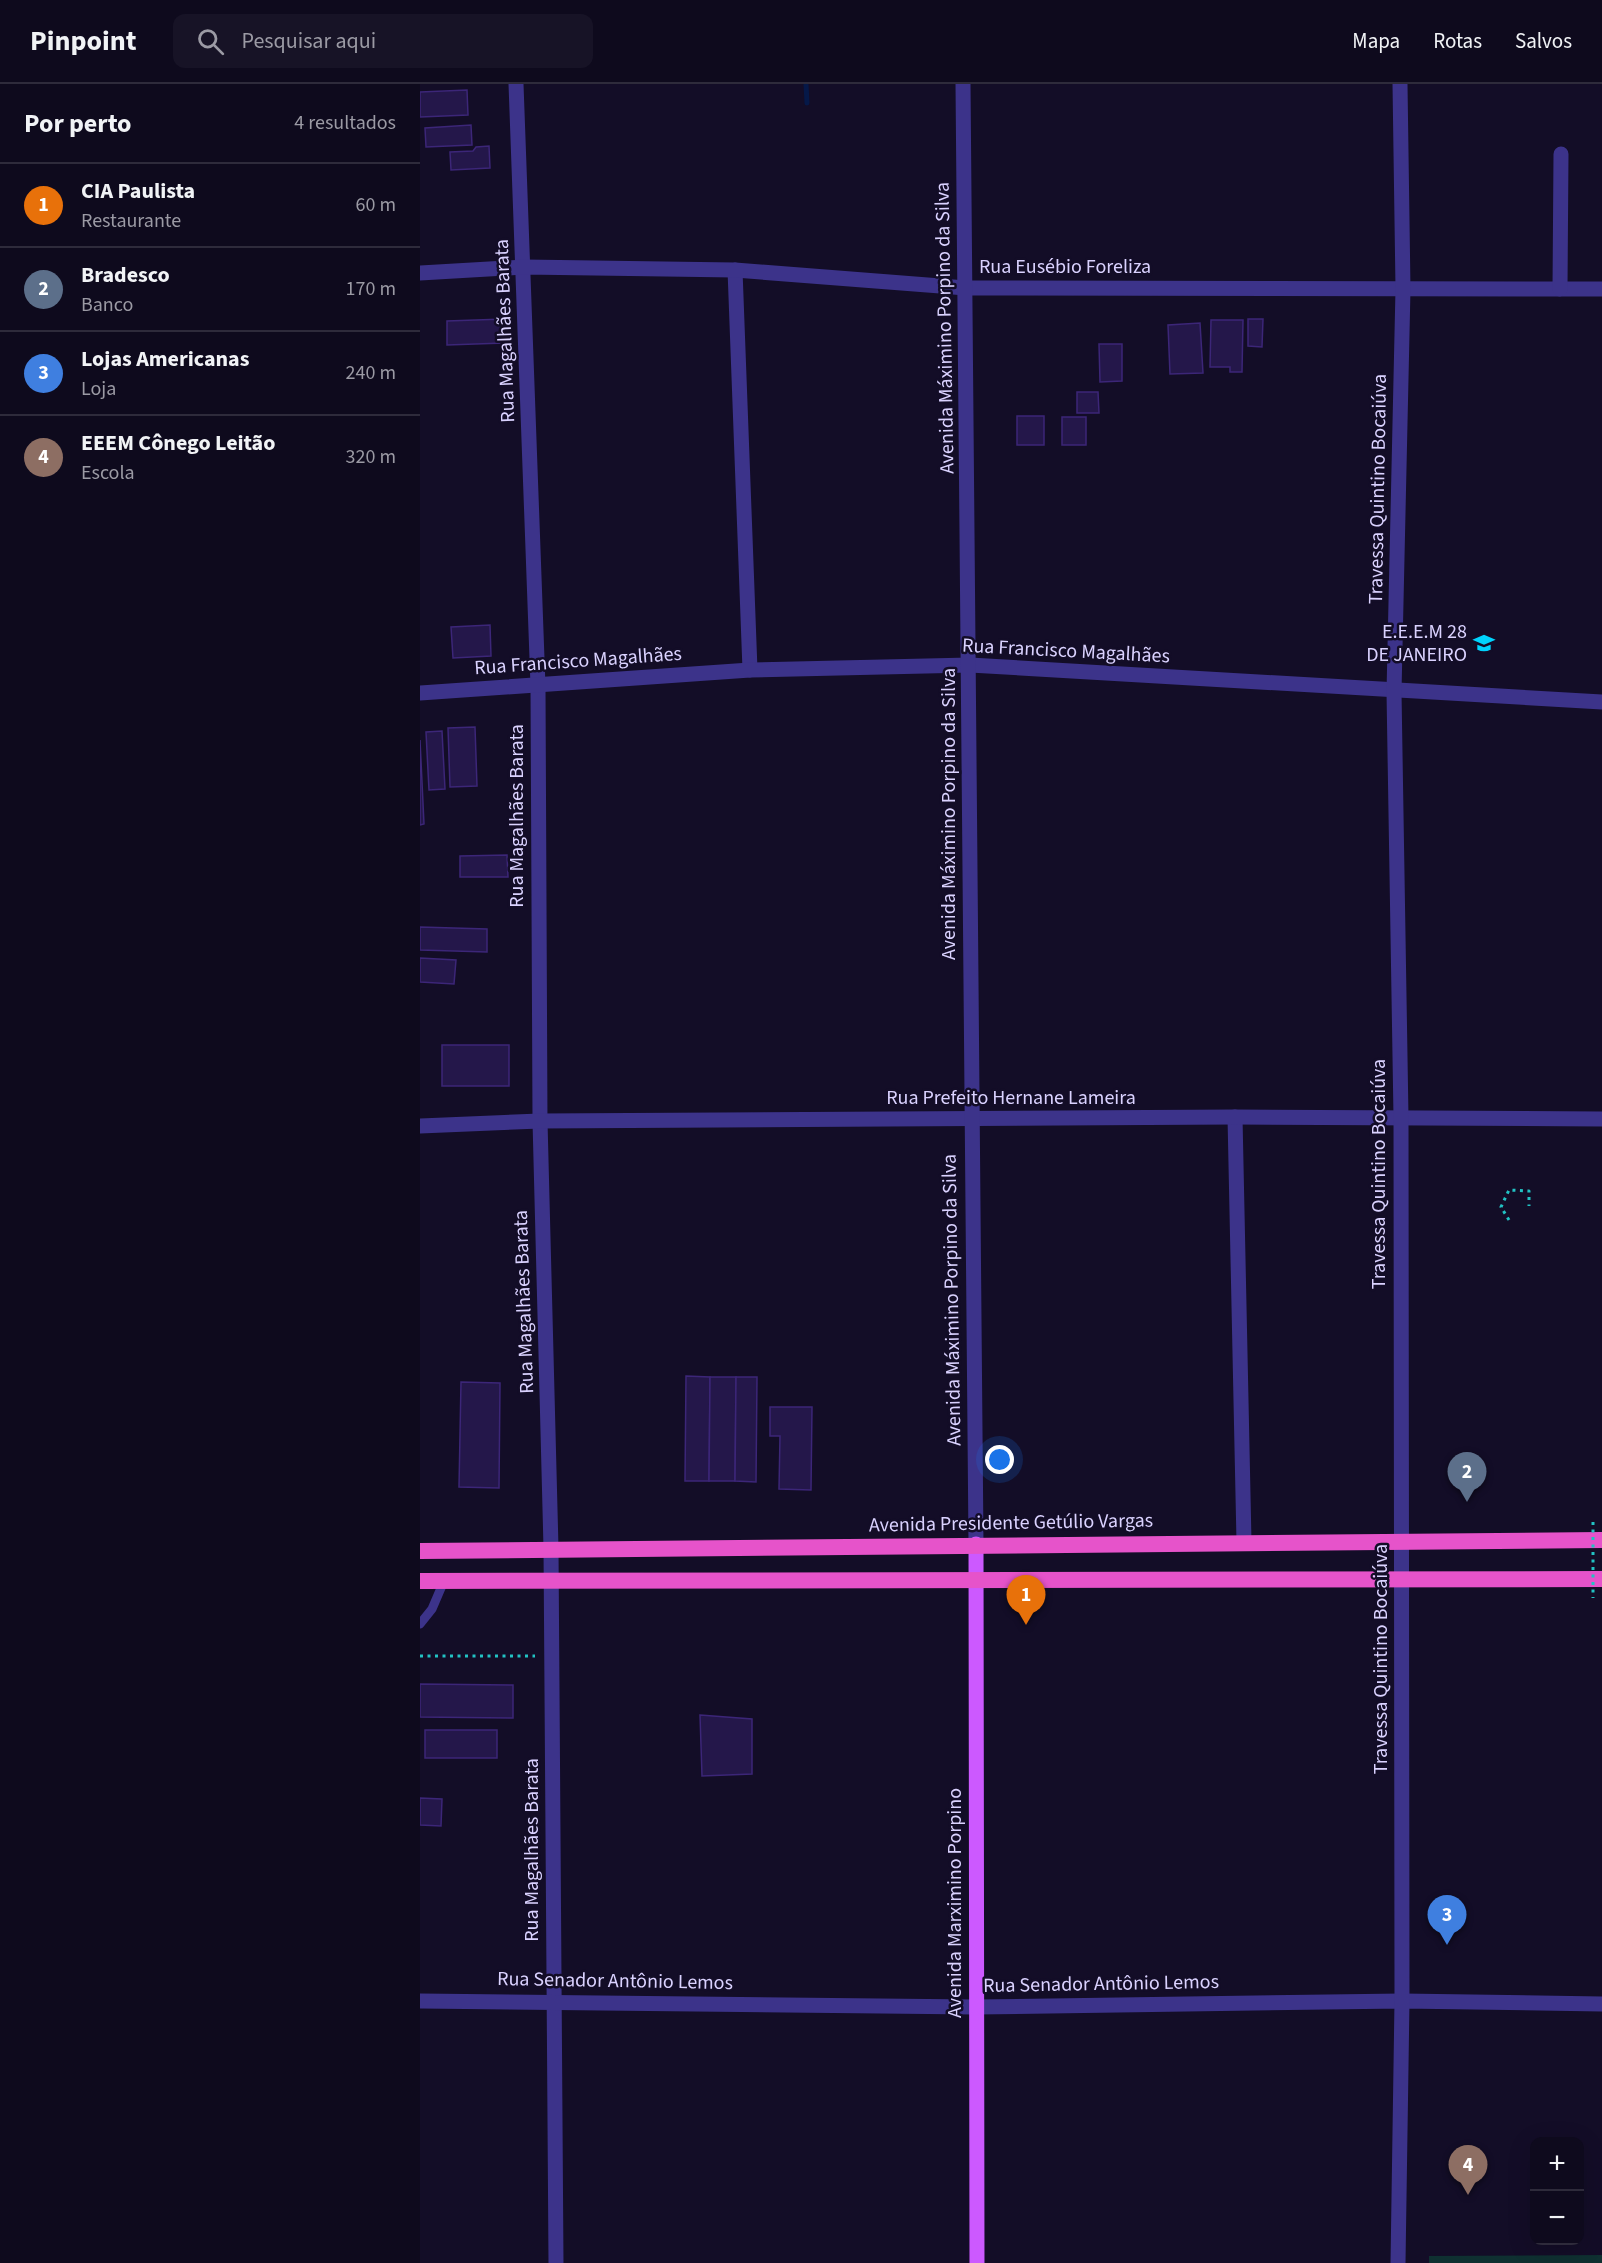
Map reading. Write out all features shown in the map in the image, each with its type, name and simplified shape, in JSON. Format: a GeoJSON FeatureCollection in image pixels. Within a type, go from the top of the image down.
{"type":"FeatureCollection","features":[{"type":"Feature","properties":{"kind":"highway","name":"Avenida Presidente Getúlio Vargas"},"geometry":{"type":"LineString","coordinates":[[420,1551],[1602,1539]]}},
{"type":"Feature","properties":{"kind":"highway"},"geometry":{"type":"LineString","coordinates":[[420,1581],[1602,1580]]}},
{"type":"Feature","properties":{"kind":"main road","name":"Avenida Marximino Porpino"},"geometry":{"type":"LineString","coordinates":[[976,1544],[977,2263]]}},
{"type":"Feature","properties":{"kind":"street","name":"Rua Magalhães Barata"},"geometry":{"type":"LineString","coordinates":[[516,84],[538,686],[540,1121],[551,1548],[556,2263]]}},
{"type":"Feature","properties":{"kind":"street","name":"Avenida Máximino Porpino da Silva"},"geometry":{"type":"LineString","coordinates":[[963,84],[970,664],[971,1119],[976,1544]]}},
{"type":"Feature","properties":{"kind":"street","name":"Travessa Quintino Bocaiúva"},"geometry":{"type":"LineString","coordinates":[[1398,2263],[1402,2001],[1401,1118],[1394,692],[1403,289],[1400,84]]}},
{"type":"Feature","properties":{"kind":"street"},"geometry":{"type":"LineString","coordinates":[[1560,289],[1561,154]]}},
{"type":"Feature","properties":{"kind":"street","name":"Rua Eusébio Foreliza"},"geometry":{"type":"LineString","coordinates":[[420,273],[524,267],[735,270],[966,288],[1602,289]]}},
{"type":"Feature","properties":{"kind":"street"},"geometry":{"type":"LineString","coordinates":[[735,270],[750,670]]}},
{"type":"Feature","properties":{"kind":"street","name":"Rua Francisco Magalhães"},"geometry":{"type":"LineString","coordinates":[[420,693],[750,670],[970,664],[1394,692],[1602,702]]}},
{"type":"Feature","properties":{"kind":"street"},"geometry":{"type":"LineString","coordinates":[[1235,1117],[1244,1542]]}},
{"type":"Feature","properties":{"kind":"street","name":"Rua Prefeito Hernane Lameira"},"geometry":{"type":"LineString","coordinates":[[420,1126],[540,1121],[1235,1117],[1602,1119]]}},
{"type":"Feature","properties":{"kind":"street","name":"Rua Senador Antônio Lemos"},"geometry":{"type":"LineString","coordinates":[[420,2001],[975,2007],[1402,2001],[1602,2004]]}},
{"type":"Feature","properties":{"kind":"lane"},"geometry":{"type":"LineString","coordinates":[[420,1624],[432,1609],[444,1581]]}},
{"type":"Feature","properties":{"kind":"path"},"geometry":{"type":"LineString","coordinates":[[1509,1220],[1501,1207],[1509,1190],[1529,1191],[1529,1206]]}},
{"type":"Feature","properties":{"kind":"path"},"geometry":{"type":"LineString","coordinates":[[1593,1522],[1593,1598]]}},
{"type":"Feature","properties":{"kind":"path"},"geometry":{"type":"LineString","coordinates":[[420,1656],[552,1656]]}},
{"type":"Feature","properties":{"kind":"green space"},"geometry":{"type":"Polygon","coordinates":[[[1602,2255],[1602,2263],[1429,2263],[1429,2256],[1602,2255]]]}},
{"type":"Feature","properties":{"kind":"building"},"geometry":{"type":"Polygon","coordinates":[[[467,90],[468,115],[420,117],[420,92],[467,90]]]}},
{"type":"Feature","properties":{"kind":"building"},"geometry":{"type":"Polygon","coordinates":[[[471,125],[472,145],[426,147],[425,128],[471,125]]]}},
{"type":"Feature","properties":{"kind":"building"},"geometry":{"type":"Polygon","coordinates":[[[489,146],[490,168],[451,170],[450,152],[473,151],[476,147],[489,146]]]}},
{"type":"Feature","properties":{"kind":"building"},"geometry":{"type":"Polygon","coordinates":[[[504,319],[504,343],[447,345],[447,321],[504,319]]]}},
{"type":"Feature","properties":{"kind":"building"},"geometry":{"type":"Polygon","coordinates":[[[1248,319],[1263,319],[1262,347],[1248,346],[1248,319]]]}},
{"type":"Feature","properties":{"kind":"building"},"geometry":{"type":"Polygon","coordinates":[[[1211,320],[1243,320],[1242,372],[1230,372],[1230,367],[1210,367],[1211,320]]]}},
{"type":"Feature","properties":{"kind":"building"},"geometry":{"type":"Polygon","coordinates":[[[1200,323],[1203,373],[1170,374],[1168,325],[1200,323]]]}},
{"type":"Feature","properties":{"kind":"building"},"geometry":{"type":"Polygon","coordinates":[[[1099,344],[1122,344],[1122,381],[1100,382],[1099,344]]]}},
{"type":"Feature","properties":{"kind":"building"},"geometry":{"type":"Polygon","coordinates":[[[1077,392],[1098,392],[1099,413],[1077,413],[1077,392]]]}},
{"type":"Feature","properties":{"kind":"building"},"geometry":{"type":"Polygon","coordinates":[[[1017,416],[1044,416],[1044,445],[1017,445],[1017,416]]]}},
{"type":"Feature","properties":{"kind":"building"},"geometry":{"type":"Polygon","coordinates":[[[1062,417],[1086,417],[1086,445],[1062,445],[1062,417]]]}},
{"type":"Feature","properties":{"kind":"building"},"geometry":{"type":"Polygon","coordinates":[[[490,625],[491,656],[453,658],[451,627],[490,625]]]}},
{"type":"Feature","properties":{"kind":"building"},"geometry":{"type":"Polygon","coordinates":[[[475,727],[477,786],[450,787],[448,728],[475,727]]]}},
{"type":"Feature","properties":{"kind":"building"},"geometry":{"type":"Polygon","coordinates":[[[442,731],[445,789],[429,790],[426,732],[442,731]]]}},
{"type":"Feature","properties":{"kind":"building"},"geometry":{"type":"Polygon","coordinates":[[[420,740],[424,824],[420,825],[420,740]]]}},
{"type":"Feature","properties":{"kind":"building"},"geometry":{"type":"Polygon","coordinates":[[[507,855],[508,877],[460,877],[460,856],[507,855]]]}},
{"type":"Feature","properties":{"kind":"building"},"geometry":{"type":"Polygon","coordinates":[[[420,927],[487,929],[487,952],[420,950],[420,927]]]}},
{"type":"Feature","properties":{"kind":"building"},"geometry":{"type":"Polygon","coordinates":[[[420,958],[456,960],[454,984],[420,982],[420,958]]]}},
{"type":"Feature","properties":{"kind":"building"},"geometry":{"type":"Polygon","coordinates":[[[442,1045],[509,1045],[509,1086],[442,1086],[442,1045]]]}},
{"type":"Feature","properties":{"kind":"building"},"geometry":{"type":"Polygon","coordinates":[[[686,1376],[710,1377],[709,1481],[685,1481],[686,1376]]]}},
{"type":"Feature","properties":{"kind":"building"},"geometry":{"type":"Polygon","coordinates":[[[710,1377],[736,1377],[735,1481],[709,1481],[710,1377]]]}},
{"type":"Feature","properties":{"kind":"building"},"geometry":{"type":"Polygon","coordinates":[[[736,1377],[757,1377],[756,1482],[735,1481],[736,1377]]]}},
{"type":"Feature","properties":{"kind":"building"},"geometry":{"type":"Polygon","coordinates":[[[461,1382],[500,1383],[499,1488],[459,1487],[461,1382]]]}},
{"type":"Feature","properties":{"kind":"building"},"geometry":{"type":"Polygon","coordinates":[[[770,1407],[812,1407],[811,1490],[779,1489],[780,1436],[770,1436],[770,1407]]]}},
{"type":"Feature","properties":{"kind":"building"},"geometry":{"type":"Polygon","coordinates":[[[420,1684],[513,1685],[513,1718],[420,1717],[420,1684]]]}},
{"type":"Feature","properties":{"kind":"building"},"geometry":{"type":"Polygon","coordinates":[[[700,1715],[752,1719],[752,1774],[702,1776],[700,1715]]]}},
{"type":"Feature","properties":{"kind":"building"},"geometry":{"type":"Polygon","coordinates":[[[425,1730],[497,1730],[497,1758],[425,1758],[425,1730]]]}},
{"type":"Feature","properties":{"kind":"building"},"geometry":{"type":"Polygon","coordinates":[[[420,1798],[442,1799],[441,1826],[420,1825],[420,1798]]]}},
{"type":"Feature","properties":{"kind":"waterway"},"geometry":{"type":"LineString","coordinates":[[806,84],[807,103]]}},
{"type":"Feature","properties":{"kind":"place","name":"E.E.E.M 28 DE JANEIRO"},"geometry":{"type":"Point","coordinates":[1484,643]}},
{"type":"Feature","properties":{"kind":"place","name":"Bradesco"},"geometry":{"type":"Point","coordinates":[1467,1502]}},
{"type":"Feature","properties":{"kind":"place","name":"CIA Paulista"},"geometry":{"type":"Point","coordinates":[1026,1625]}},
{"type":"Feature","properties":{"kind":"place","name":"Lojas Americanas"},"geometry":{"type":"Point","coordinates":[1447,1945]}},
{"type":"Feature","properties":{"kind":"place","name":"EEEM Cônego Leitão"},"geometry":{"type":"Point","coordinates":[1468,2195]}}]}
